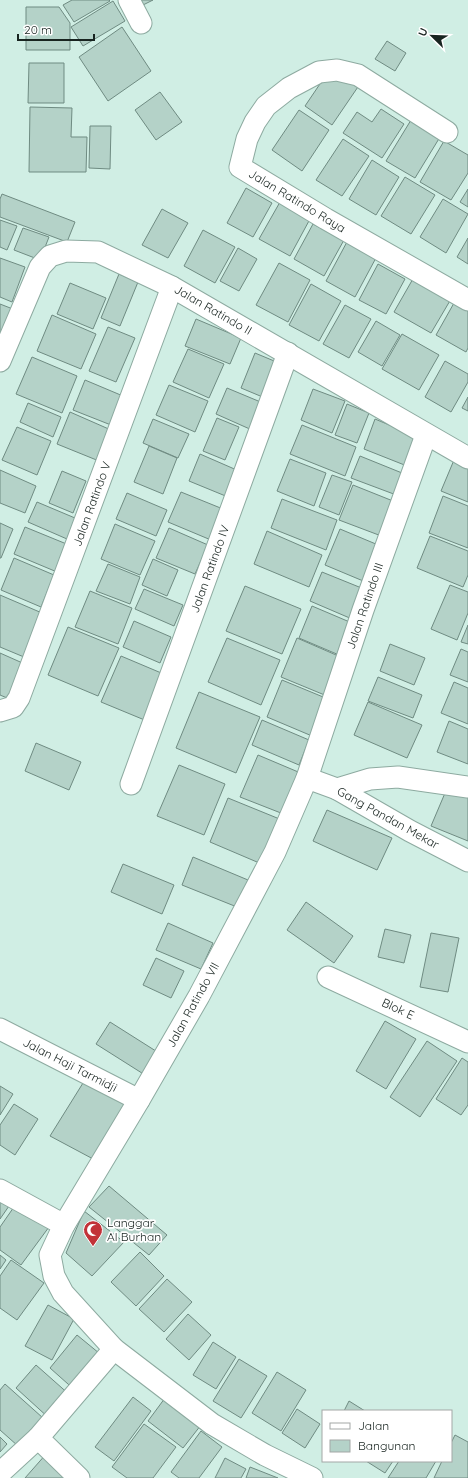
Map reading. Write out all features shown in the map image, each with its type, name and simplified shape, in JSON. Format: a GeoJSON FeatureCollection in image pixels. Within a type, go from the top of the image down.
{"type":"FeatureCollection","features":[{"type":"Feature","properties":{"kind":"street"},"geometry":{"type":"LineString","coordinates":[[129,0],[141,23]]}},
{"type":"Feature","properties":{"kind":"street","name":"Jalan Ratindo Raya"},"geometry":{"type":"LineString","coordinates":[[447,132],[358,76],[337,70],[319,72],[289,88],[266,106],[255,122],[247,139],[240,167],[326,219],[468,300]]}},
{"type":"Feature","properties":{"kind":"street","name":"Jalan Ratindo II"},"geometry":{"type":"LineString","coordinates":[[0,361],[40,267],[50,256],[66,251],[98,252],[172,287],[468,458]]}},
{"type":"Feature","properties":{"kind":"street","name":"Jalan Ratindo V"},"geometry":{"type":"LineString","coordinates":[[0,711],[13,707],[19,698],[172,287]]}},
{"type":"Feature","properties":{"kind":"street","name":"Jalan Ratindo IV"},"geometry":{"type":"LineString","coordinates":[[131,784],[288,353]]}},
{"type":"Feature","properties":{"kind":"street","name":"Jalan Ratindo III"},"geometry":{"type":"LineString","coordinates":[[307,778],[362,610],[426,435]]}},
{"type":"Feature","properties":{"kind":"street"},"geometry":{"type":"LineString","coordinates":[[337,789],[370,779],[398,777],[468,787]]}},
{"type":"Feature","properties":{"kind":"street","name":"Gang Pandan Mekar"},"geometry":{"type":"LineString","coordinates":[[307,778],[337,789],[410,831],[468,861]]}},
{"type":"Feature","properties":{"kind":"street","name":"Jalan Ratindo VII"},"geometry":{"type":"LineString","coordinates":[[307,778],[275,852],[199,996],[64,1225],[50,1255],[54,1276],[63,1293],[114,1349],[212,1424],[265,1455],[312,1478]]}},
{"type":"Feature","properties":{"kind":"street","name":"Blok E"},"geometry":{"type":"LineString","coordinates":[[328,977],[468,1042]]}},
{"type":"Feature","properties":{"kind":"street","name":"Jalan Haji Tarmidji"},"geometry":{"type":"LineString","coordinates":[[0,1029],[139,1100]]}},
{"type":"Feature","properties":{"kind":"street"},"geometry":{"type":"LineString","coordinates":[[0,1190],[64,1225]]}},
{"type":"Feature","properties":{"kind":"street"},"geometry":{"type":"LineString","coordinates":[[0,1473],[38,1438],[114,1349]]}},
{"type":"Feature","properties":{"kind":"street"},"geometry":{"type":"LineString","coordinates":[[38,1438],[79,1478]]}},
{"type":"Feature","properties":{"kind":"building"},"geometry":{"type":"Polygon","coordinates":[[[72,0],[110,1],[74,22],[63,5],[72,0]]]}},
{"type":"Feature","properties":{"kind":"building"},"geometry":{"type":"Polygon","coordinates":[[[140,0],[153,0],[143,5],[140,0]]]}},
{"type":"Feature","properties":{"kind":"building"},"geometry":{"type":"Polygon","coordinates":[[[113,1],[125,21],[83,46],[71,27],[113,1]]]}},
{"type":"Feature","properties":{"kind":"building"},"geometry":{"type":"Polygon","coordinates":[[[26,7],[59,7],[70,23],[70,50],[26,50],[26,7]]]}},
{"type":"Feature","properties":{"kind":"building"},"geometry":{"type":"Polygon","coordinates":[[[122,27],[151,71],[108,101],[79,57],[122,27]]]}},
{"type":"Feature","properties":{"kind":"building"},"geometry":{"type":"Polygon","coordinates":[[[387,41],[406,53],[395,71],[375,59],[387,41]]]}},
{"type":"Feature","properties":{"kind":"building"},"geometry":{"type":"Polygon","coordinates":[[[29,63],[64,63],[64,103],[28,103],[29,63]]]}},
{"type":"Feature","properties":{"kind":"building"},"geometry":{"type":"Polygon","coordinates":[[[326,75],[362,81],[332,125],[305,106],[326,75]]]}},
{"type":"Feature","properties":{"kind":"building"},"geometry":{"type":"Polygon","coordinates":[[[160,92],[182,122],[156,140],[135,110],[160,92]]]}},
{"type":"Feature","properties":{"kind":"building"},"geometry":{"type":"Polygon","coordinates":[[[30,107],[72,108],[71,137],[87,137],[86,172],[29,172],[30,107]]]}},
{"type":"Feature","properties":{"kind":"building"},"geometry":{"type":"Polygon","coordinates":[[[381,109],[404,124],[382,158],[343,133],[357,112],[372,122],[381,109]]]}},
{"type":"Feature","properties":{"kind":"building"},"geometry":{"type":"Polygon","coordinates":[[[299,110],[329,130],[302,171],[272,150],[299,110]]]}},
{"type":"Feature","properties":{"kind":"building"},"geometry":{"type":"Polygon","coordinates":[[[411,120],[440,137],[415,178],[386,161],[411,120]]]}},
{"type":"Feature","properties":{"kind":"building"},"geometry":{"type":"Polygon","coordinates":[[[90,126],[111,126],[110,169],[89,168],[90,126]]]}},
{"type":"Feature","properties":{"kind":"building"},"geometry":{"type":"Polygon","coordinates":[[[343,139],[369,156],[342,196],[316,180],[343,139]]]}},
{"type":"Feature","properties":{"kind":"building"},"geometry":{"type":"Polygon","coordinates":[[[444,141],[468,155],[468,173],[451,200],[420,182],[444,141]]]}},
{"type":"Feature","properties":{"kind":"building"},"geometry":{"type":"Polygon","coordinates":[[[372,160],[399,177],[376,215],[349,199],[372,160]]]}},
{"type":"Feature","properties":{"kind":"building"},"geometry":{"type":"Polygon","coordinates":[[[405,177],[435,195],[411,234],[381,216],[405,177]]]}},
{"type":"Feature","properties":{"kind":"building"},"geometry":{"type":"Polygon","coordinates":[[[246,188],[272,203],[253,237],[227,223],[246,188]]]}},
{"type":"Feature","properties":{"kind":"building"},"geometry":{"type":"Polygon","coordinates":[[[468,189],[468,207],[460,202],[468,189]]]}},
{"type":"Feature","properties":{"kind":"building"},"geometry":{"type":"Polygon","coordinates":[[[2,194],[75,222],[67,242],[0,217],[0,199],[2,194]]]}},
{"type":"Feature","properties":{"kind":"building"},"geometry":{"type":"Polygon","coordinates":[[[443,199],[468,214],[446,253],[420,237],[443,199]]]}},
{"type":"Feature","properties":{"kind":"building"},"geometry":{"type":"Polygon","coordinates":[[[280,202],[310,219],[290,256],[259,239],[280,202]]]}},
{"type":"Feature","properties":{"kind":"building"},"geometry":{"type":"Polygon","coordinates":[[[162,209],[188,223],[168,258],[142,245],[162,209]]]}},
{"type":"Feature","properties":{"kind":"building"},"geometry":{"type":"Polygon","coordinates":[[[0,220],[17,226],[7,250],[0,247],[0,220]]]}},
{"type":"Feature","properties":{"kind":"building"},"geometry":{"type":"Polygon","coordinates":[[[313,224],[344,240],[324,276],[294,259],[313,224]]]}},
{"type":"Feature","properties":{"kind":"building"},"geometry":{"type":"Polygon","coordinates":[[[23,228],[49,237],[40,260],[14,250],[23,228]]]}},
{"type":"Feature","properties":{"kind":"building"},"geometry":{"type":"Polygon","coordinates":[[[203,230],[235,247],[215,283],[184,266],[203,230]]]}},
{"type":"Feature","properties":{"kind":"building"},"geometry":{"type":"Polygon","coordinates":[[[468,238],[468,264],[457,257],[468,238]]]}},
{"type":"Feature","properties":{"kind":"building"},"geometry":{"type":"Polygon","coordinates":[[[348,240],[377,256],[355,297],[326,281],[348,240]]]}},
{"type":"Feature","properties":{"kind":"building"},"geometry":{"type":"Polygon","coordinates":[[[238,248],[257,259],[239,291],[220,281],[238,248]]]}},
{"type":"Feature","properties":{"kind":"building"},"geometry":{"type":"Polygon","coordinates":[[[0,258],[25,267],[12,302],[0,297],[0,258]]]}},
{"type":"Feature","properties":{"kind":"building"},"geometry":{"type":"Polygon","coordinates":[[[279,263],[310,280],[288,322],[256,305],[279,263]]]}},
{"type":"Feature","properties":{"kind":"building"},"geometry":{"type":"Polygon","coordinates":[[[378,264],[405,279],[386,314],[359,300],[378,264]]]}},
{"type":"Feature","properties":{"kind":"building"},"geometry":{"type":"Polygon","coordinates":[[[119,274],[138,282],[120,326],[101,318],[119,274]]]}},
{"type":"Feature","properties":{"kind":"building"},"geometry":{"type":"Polygon","coordinates":[[[414,277],[451,299],[431,333],[394,312],[414,277]]]}},
{"type":"Feature","properties":{"kind":"building"},"geometry":{"type":"Polygon","coordinates":[[[70,283],[106,298],[93,329],[57,314],[70,283]]]}},
{"type":"Feature","properties":{"kind":"building"},"geometry":{"type":"Polygon","coordinates":[[[311,284],[341,301],[319,341],[289,325],[311,284]]]}},
{"type":"Feature","properties":{"kind":"building"},"geometry":{"type":"Polygon","coordinates":[[[454,303],[468,311],[468,348],[466,352],[436,335],[454,303]]]}},
{"type":"Feature","properties":{"kind":"building"},"geometry":{"type":"Polygon","coordinates":[[[0,304],[18,311],[0,344],[0,304]]]}},
{"type":"Feature","properties":{"kind":"building"},"geometry":{"type":"Polygon","coordinates":[[[345,305],[371,319],[349,358],[323,344],[345,305]]]}},
{"type":"Feature","properties":{"kind":"building"},"geometry":{"type":"Polygon","coordinates":[[[52,315],[96,334],[81,369],[37,351],[52,315]]]}},
{"type":"Feature","properties":{"kind":"building"},"geometry":{"type":"Polygon","coordinates":[[[196,319],[241,338],[230,364],[185,346],[196,319]]]}},
{"type":"Feature","properties":{"kind":"building"},"geometry":{"type":"Polygon","coordinates":[[[376,321],[400,335],[382,366],[358,352],[376,321]]]}},
{"type":"Feature","properties":{"kind":"building"},"geometry":{"type":"Polygon","coordinates":[[[108,327],[135,338],[116,382],[89,371],[108,327]]]}},
{"type":"Feature","properties":{"kind":"building"},"geometry":{"type":"Polygon","coordinates":[[[402,334],[439,355],[419,390],[382,369],[402,334]]]}},
{"type":"Feature","properties":{"kind":"building"},"geometry":{"type":"Polygon","coordinates":[[[188,349],[224,364],[209,398],[173,382],[188,349]]]}},
{"type":"Feature","properties":{"kind":"building"},"geometry":{"type":"Polygon","coordinates":[[[255,353],[279,363],[265,398],[241,388],[255,353]]]}},
{"type":"Feature","properties":{"kind":"building"},"geometry":{"type":"Polygon","coordinates":[[[32,357],[77,376],[62,413],[16,394],[32,357]]]}},
{"type":"Feature","properties":{"kind":"building"},"geometry":{"type":"Polygon","coordinates":[[[445,361],[468,374],[468,382],[451,412],[425,397],[445,361]]]}},
{"type":"Feature","properties":{"kind":"building"},"geometry":{"type":"Polygon","coordinates":[[[85,380],[123,396],[111,425],[73,410],[85,380]]]}},
{"type":"Feature","properties":{"kind":"building"},"geometry":{"type":"Polygon","coordinates":[[[169,385],[208,401],[195,432],[156,415],[169,385]]]}},
{"type":"Feature","properties":{"kind":"building"},"geometry":{"type":"Polygon","coordinates":[[[227,388],[263,403],[252,430],[216,414],[227,388]]]}},
{"type":"Feature","properties":{"kind":"building"},"geometry":{"type":"Polygon","coordinates":[[[313,389],[345,401],[332,433],[301,420],[313,389]]]}},
{"type":"Feature","properties":{"kind":"building"},"geometry":{"type":"Polygon","coordinates":[[[468,397],[468,411],[462,408],[468,397]]]}},
{"type":"Feature","properties":{"kind":"building"},"geometry":{"type":"Polygon","coordinates":[[[28,403],[61,417],[53,437],[20,422],[28,403]]]}},
{"type":"Feature","properties":{"kind":"building"},"geometry":{"type":"Polygon","coordinates":[[[347,404],[369,413],[357,443],[335,435],[347,404]]]}},
{"type":"Feature","properties":{"kind":"building"},"geometry":{"type":"Polygon","coordinates":[[[70,412],[111,430],[99,461],[57,444],[70,412]]]}},
{"type":"Feature","properties":{"kind":"building"},"geometry":{"type":"Polygon","coordinates":[[[217,418],[239,427],[225,460],[203,451],[217,418]]]}},
{"type":"Feature","properties":{"kind":"building"},"geometry":{"type":"Polygon","coordinates":[[[153,419],[189,434],[178,458],[143,443],[153,419]]]}},
{"type":"Feature","properties":{"kind":"building"},"geometry":{"type":"Polygon","coordinates":[[[375,419],[418,437],[407,466],[364,449],[375,419]]]}},
{"type":"Feature","properties":{"kind":"building"},"geometry":{"type":"Polygon","coordinates":[[[302,425],[356,447],[345,476],[290,454],[302,425]]]}},
{"type":"Feature","properties":{"kind":"building"},"geometry":{"type":"Polygon","coordinates":[[[17,427],[51,441],[37,475],[2,460],[17,427]]]}},
{"type":"Feature","properties":{"kind":"building"},"geometry":{"type":"Polygon","coordinates":[[[149,446],[177,458],[163,494],[134,482],[149,446]]]}},
{"type":"Feature","properties":{"kind":"building"},"geometry":{"type":"Polygon","coordinates":[[[200,454],[239,471],[228,497],[189,481],[200,454]]]}},
{"type":"Feature","properties":{"kind":"building"},"geometry":{"type":"Polygon","coordinates":[[[360,456],[407,475],[399,496],[351,478],[360,456]]]}},
{"type":"Feature","properties":{"kind":"building"},"geometry":{"type":"Polygon","coordinates":[[[290,459],[326,473],[314,506],[277,491],[290,459]]]}},
{"type":"Feature","properties":{"kind":"building"},"geometry":{"type":"Polygon","coordinates":[[[454,460],[468,466],[468,502],[441,491],[454,460]]]}},
{"type":"Feature","properties":{"kind":"building"},"geometry":{"type":"Polygon","coordinates":[[[0,470],[36,486],[25,513],[0,503],[0,470]]]}},
{"type":"Feature","properties":{"kind":"building"},"geometry":{"type":"Polygon","coordinates":[[[62,471],[86,481],[73,513],[49,503],[62,471]]]}},
{"type":"Feature","properties":{"kind":"building"},"geometry":{"type":"Polygon","coordinates":[[[332,475],[352,482],[339,515],[319,507],[332,475]]]}},
{"type":"Feature","properties":{"kind":"building"},"geometry":{"type":"Polygon","coordinates":[[[353,485],[398,503],[384,537],[339,520],[353,485]]]}},
{"type":"Feature","properties":{"kind":"building"},"geometry":{"type":"Polygon","coordinates":[[[181,492],[223,509],[211,540],[168,522],[181,492]]]}},
{"type":"Feature","properties":{"kind":"building"},"geometry":{"type":"Polygon","coordinates":[[[127,493],[167,510],[156,536],[116,519],[127,493]]]}},
{"type":"Feature","properties":{"kind":"building"},"geometry":{"type":"Polygon","coordinates":[[[443,496],[468,506],[468,548],[429,533],[443,496]]]}},
{"type":"Feature","properties":{"kind":"building"},"geometry":{"type":"Polygon","coordinates":[[[282,499],[337,520],[326,550],[271,528],[282,499]]]}},
{"type":"Feature","properties":{"kind":"building"},"geometry":{"type":"Polygon","coordinates":[[[37,502],[75,518],[67,539],[28,522],[37,502]]]}},
{"type":"Feature","properties":{"kind":"building"},"geometry":{"type":"Polygon","coordinates":[[[0,523],[13,529],[1,558],[0,558],[0,523]]]}},
{"type":"Feature","properties":{"kind":"building"},"geometry":{"type":"Polygon","coordinates":[[[115,524],[155,541],[140,575],[101,559],[115,524]]]}},
{"type":"Feature","properties":{"kind":"building"},"geometry":{"type":"Polygon","coordinates":[[[25,527],[69,545],[57,572],[14,554],[25,527]]]}},
{"type":"Feature","properties":{"kind":"building"},"geometry":{"type":"Polygon","coordinates":[[[169,528],[208,545],[195,574],[156,558],[169,528]]]}},
{"type":"Feature","properties":{"kind":"building"},"geometry":{"type":"Polygon","coordinates":[[[340,529],[383,547],[368,583],[325,565],[340,529]]]}},
{"type":"Feature","properties":{"kind":"building"},"geometry":{"type":"Polygon","coordinates":[[[267,531],[322,555],[309,587],[254,564],[267,531]]]}},
{"type":"Feature","properties":{"kind":"building"},"geometry":{"type":"Polygon","coordinates":[[[430,536],[468,551],[468,575],[463,587],[417,568],[430,536]]]}},
{"type":"Feature","properties":{"kind":"building"},"geometry":{"type":"Polygon","coordinates":[[[14,558],[54,575],[41,607],[1,590],[14,558]]]}},
{"type":"Feature","properties":{"kind":"building"},"geometry":{"type":"Polygon","coordinates":[[[153,559],[178,570],[167,596],[142,585],[153,559]]]}},
{"type":"Feature","properties":{"kind":"building"},"geometry":{"type":"Polygon","coordinates":[[[108,564],[140,577],[130,604],[96,591],[108,564]]]}},
{"type":"Feature","properties":{"kind":"building"},"geometry":{"type":"Polygon","coordinates":[[[322,572],[364,589],[352,619],[310,601],[322,572]]]}},
{"type":"Feature","properties":{"kind":"building"},"geometry":{"type":"Polygon","coordinates":[[[450,585],[468,592],[468,613],[457,640],[431,629],[450,585]]]}},
{"type":"Feature","properties":{"kind":"building"},"geometry":{"type":"Polygon","coordinates":[[[245,586],[301,609],[282,654],[226,631],[245,586]]]}},
{"type":"Feature","properties":{"kind":"building"},"geometry":{"type":"Polygon","coordinates":[[[144,589],[183,605],[174,626],[135,609],[144,589]]]}},
{"type":"Feature","properties":{"kind":"building"},"geometry":{"type":"Polygon","coordinates":[[[90,591],[132,608],[118,644],[75,627],[90,591]]]}},
{"type":"Feature","properties":{"kind":"building"},"geometry":{"type":"Polygon","coordinates":[[[0,595],[42,613],[24,657],[0,647],[0,595]]]}},
{"type":"Feature","properties":{"kind":"building"},"geometry":{"type":"Polygon","coordinates":[[[312,606],[352,623],[339,655],[299,638],[312,606]]]}},
{"type":"Feature","properties":{"kind":"building"},"geometry":{"type":"Polygon","coordinates":[[[134,621],[171,637],[160,663],[123,647],[134,621]]]}},
{"type":"Feature","properties":{"kind":"building"},"geometry":{"type":"Polygon","coordinates":[[[468,625],[468,644],[461,642],[468,625]]]}},
{"type":"Feature","properties":{"kind":"building"},"geometry":{"type":"Polygon","coordinates":[[[68,627],[119,648],[98,696],[48,675],[68,627]]]}},
{"type":"Feature","properties":{"kind":"building"},"geometry":{"type":"Polygon","coordinates":[[[227,638],[280,660],[261,705],[208,682],[227,638]]]}},
{"type":"Feature","properties":{"kind":"building"},"geometry":{"type":"Polygon","coordinates":[[[297,638],[343,658],[327,696],[281,677],[297,638]]]}},
{"type":"Feature","properties":{"kind":"building"},"geometry":{"type":"Polygon","coordinates":[[[390,644],[425,658],[414,685],[380,671],[390,644]]]}},
{"type":"Feature","properties":{"kind":"building"},"geometry":{"type":"Polygon","coordinates":[[[461,649],[468,652],[468,682],[450,675],[461,649]]]}},
{"type":"Feature","properties":{"kind":"building"},"geometry":{"type":"Polygon","coordinates":[[[0,653],[27,665],[12,700],[0,695],[0,653]]]}},
{"type":"Feature","properties":{"kind":"building"},"geometry":{"type":"Polygon","coordinates":[[[121,656],[166,675],[147,721],[101,702],[121,656]]]}},
{"type":"Feature","properties":{"kind":"building"},"geometry":{"type":"Polygon","coordinates":[[[378,677],[422,695],[413,718],[368,701],[378,677]]]}},
{"type":"Feature","properties":{"kind":"building"},"geometry":{"type":"Polygon","coordinates":[[[282,680],[328,699],[312,736],[267,717],[282,680]]]}},
{"type":"Feature","properties":{"kind":"building"},"geometry":{"type":"Polygon","coordinates":[[[454,682],[468,688],[468,724],[441,713],[454,682]]]}},
{"type":"Feature","properties":{"kind":"building"},"geometry":{"type":"Polygon","coordinates":[[[199,692],[260,717],[236,773],[176,748],[199,692]]]}},
{"type":"Feature","properties":{"kind":"building"},"geometry":{"type":"Polygon","coordinates":[[[368,702],[422,725],[407,758],[354,735],[368,702]]]}},
{"type":"Feature","properties":{"kind":"building"},"geometry":{"type":"Polygon","coordinates":[[[262,720],[309,740],[299,765],[252,745],[262,720]]]}},
{"type":"Feature","properties":{"kind":"building"},"geometry":{"type":"Polygon","coordinates":[[[449,721],[468,729],[468,764],[437,752],[449,721]]]}},
{"type":"Feature","properties":{"kind":"building"},"geometry":{"type":"Polygon","coordinates":[[[36,743],[81,762],[69,790],[25,771],[36,743]]]}},
{"type":"Feature","properties":{"kind":"building"},"geometry":{"type":"Polygon","coordinates":[[[258,755],[303,774],[286,815],[240,797],[258,755]]]}},
{"type":"Feature","properties":{"kind":"building"},"geometry":{"type":"Polygon","coordinates":[[[179,765],[225,784],[204,835],[157,816],[179,765]]]}},
{"type":"Feature","properties":{"kind":"building"},"geometry":{"type":"Polygon","coordinates":[[[448,786],[468,794],[468,841],[431,826],[448,786]]]}},
{"type":"Feature","properties":{"kind":"building"},"geometry":{"type":"Polygon","coordinates":[[[228,798],[282,820],[264,865],[210,842],[228,798]]]}},
{"type":"Feature","properties":{"kind":"building"},"geometry":{"type":"Polygon","coordinates":[[[327,810],[392,838],[377,870],[313,841],[327,810]]]}},
{"type":"Feature","properties":{"kind":"building"},"geometry":{"type":"Polygon","coordinates":[[[193,857],[248,880],[237,907],[182,885],[193,857]]]}},
{"type":"Feature","properties":{"kind":"building"},"geometry":{"type":"Polygon","coordinates":[[[123,864],[174,885],[162,914],[111,892],[123,864]]]}},
{"type":"Feature","properties":{"kind":"building"},"geometry":{"type":"Polygon","coordinates":[[[306,902],[353,936],[334,963],[287,930],[306,902]]]}},
{"type":"Feature","properties":{"kind":"building"},"geometry":{"type":"Polygon","coordinates":[[[168,923],[213,943],[201,969],[156,950],[168,923]]]}},
{"type":"Feature","properties":{"kind":"building"},"geometry":{"type":"Polygon","coordinates":[[[385,929],[411,935],[404,963],[378,957],[385,929]]]}},
{"type":"Feature","properties":{"kind":"building"},"geometry":{"type":"Polygon","coordinates":[[[431,933],[459,938],[448,992],[420,987],[431,933]]]}},
{"type":"Feature","properties":{"kind":"building"},"geometry":{"type":"Polygon","coordinates":[[[156,958],[184,971],[171,998],[143,985],[156,958]]]}},
{"type":"Feature","properties":{"kind":"building"},"geometry":{"type":"Polygon","coordinates":[[[385,1021],[416,1039],[386,1089],[356,1071],[385,1021]]]}},
{"type":"Feature","properties":{"kind":"building"},"geometry":{"type":"Polygon","coordinates":[[[110,1022],[159,1053],[145,1075],[96,1044],[110,1022]]]}},
{"type":"Feature","properties":{"kind":"building"},"geometry":{"type":"Polygon","coordinates":[[[427,1041],[457,1061],[420,1117],[390,1097],[427,1041]]]}},
{"type":"Feature","properties":{"kind":"building"},"geometry":{"type":"Polygon","coordinates":[[[462,1058],[468,1062],[468,1105],[461,1115],[436,1099],[462,1058]]]}},
{"type":"Feature","properties":{"kind":"building"},"geometry":{"type":"Polygon","coordinates":[[[83,1083],[129,1106],[95,1160],[50,1136],[83,1083]]]}},
{"type":"Feature","properties":{"kind":"building"},"geometry":{"type":"Polygon","coordinates":[[[0,1086],[13,1094],[0,1115],[0,1086]]]}},
{"type":"Feature","properties":{"kind":"building"},"geometry":{"type":"Polygon","coordinates":[[[14,1104],[38,1119],[15,1155],[0,1145],[0,1125],[14,1104]]]}},
{"type":"Feature","properties":{"kind":"building"},"geometry":{"type":"Polygon","coordinates":[[[109,1186],[167,1235],[149,1255],[89,1207],[109,1186]]]}},
{"type":"Feature","properties":{"kind":"building"},"geometry":{"type":"Polygon","coordinates":[[[0,1200],[9,1206],[0,1219],[0,1200]]]}},
{"type":"Feature","properties":{"kind":"building"},"geometry":{"type":"Polygon","coordinates":[[[16,1204],[49,1227],[21,1265],[0,1250],[0,1227],[16,1204]]]}},
{"type":"Feature","properties":{"kind":"building","name":"Langgar Al Burhan"},"geometry":{"type":"Polygon","coordinates":[[[84,1211],[124,1242],[92,1276],[66,1253],[84,1211]]]}},
{"type":"Feature","properties":{"kind":"building"},"geometry":{"type":"Polygon","coordinates":[[[140,1252],[164,1276],[136,1306],[111,1282],[140,1252]]]}},
{"type":"Feature","properties":{"kind":"building"},"geometry":{"type":"Polygon","coordinates":[[[0,1255],[6,1260],[0,1269],[0,1255]]]}},
{"type":"Feature","properties":{"kind":"building"},"geometry":{"type":"Polygon","coordinates":[[[11,1260],[44,1283],[17,1320],[0,1308],[0,1276],[11,1260]]]}},
{"type":"Feature","properties":{"kind":"building"},"geometry":{"type":"Polygon","coordinates":[[[167,1279],[192,1302],[164,1332],[139,1309],[167,1279]]]}},
{"type":"Feature","properties":{"kind":"building"},"geometry":{"type":"Polygon","coordinates":[[[48,1305],[74,1319],[52,1360],[25,1346],[48,1305]]]}},
{"type":"Feature","properties":{"kind":"building"},"geometry":{"type":"Polygon","coordinates":[[[188,1314],[211,1335],[189,1360],[166,1339],[188,1314]]]}},
{"type":"Feature","properties":{"kind":"building"},"geometry":{"type":"Polygon","coordinates":[[[77,1335],[105,1358],[77,1392],[50,1368],[77,1335]]]}},
{"type":"Feature","properties":{"kind":"building"},"geometry":{"type":"Polygon","coordinates":[[[213,1342],[236,1357],[216,1389],[193,1375],[213,1342]]]}},
{"type":"Feature","properties":{"kind":"building"},"geometry":{"type":"Polygon","coordinates":[[[239,1359],[267,1376],[241,1418],[213,1401],[239,1359]]]}},
{"type":"Feature","properties":{"kind":"building"},"geometry":{"type":"Polygon","coordinates":[[[36,1365],[71,1396],[50,1419],[16,1388],[36,1365]]]}},
{"type":"Feature","properties":{"kind":"building"},"geometry":{"type":"Polygon","coordinates":[[[277,1372],[306,1390],[281,1431],[252,1413],[277,1372]]]}},
{"type":"Feature","properties":{"kind":"building"},"geometry":{"type":"Polygon","coordinates":[[[5,1384],[43,1418],[18,1446],[0,1430],[0,1390],[5,1384]]]}},
{"type":"Feature","properties":{"kind":"building"},"geometry":{"type":"Polygon","coordinates":[[[133,1397],[151,1411],[114,1461],[95,1447],[133,1397]]]}},
{"type":"Feature","properties":{"kind":"building"},"geometry":{"type":"Polygon","coordinates":[[[165,1398],[201,1425],[183,1448],[148,1421],[165,1398]]]}},
{"type":"Feature","properties":{"kind":"building"},"geometry":{"type":"Polygon","coordinates":[[[349,1401],[363,1410],[344,1410],[349,1401]]]}},
{"type":"Feature","properties":{"kind":"building"},"geometry":{"type":"Polygon","coordinates":[[[297,1409],[320,1424],[305,1448],[282,1433],[297,1409]]]}},
{"type":"Feature","properties":{"kind":"building"},"geometry":{"type":"Polygon","coordinates":[[[144,1424],[176,1447],[153,1478],[127,1478],[112,1467],[144,1424]]]}},
{"type":"Feature","properties":{"kind":"building"},"geometry":{"type":"Polygon","coordinates":[[[201,1431],[222,1447],[199,1478],[179,1478],[171,1472],[201,1431]]]}},
{"type":"Feature","properties":{"kind":"building"},"geometry":{"type":"Polygon","coordinates":[[[455,1435],[468,1442],[468,1478],[434,1478],[442,1462],[452,1462],[452,1441],[455,1435]]]}},
{"type":"Feature","properties":{"kind":"building"},"geometry":{"type":"Polygon","coordinates":[[[0,1437],[7,1444],[0,1452],[0,1437]]]}},
{"type":"Feature","properties":{"kind":"building"},"geometry":{"type":"Polygon","coordinates":[[[47,1453],[75,1478],[25,1478],[47,1453]]]}},
{"type":"Feature","properties":{"kind":"building"},"geometry":{"type":"Polygon","coordinates":[[[225,1458],[246,1469],[241,1478],[215,1478],[225,1458]]]}},
{"type":"Feature","properties":{"kind":"building"},"geometry":{"type":"Polygon","coordinates":[[[368,1462],[392,1462],[385,1473],[368,1462]]]}},
{"type":"Feature","properties":{"kind":"building"},"geometry":{"type":"Polygon","coordinates":[[[398,1462],[435,1462],[426,1478],[388,1478],[398,1462]]]}},
{"type":"Feature","properties":{"kind":"building"},"geometry":{"type":"Polygon","coordinates":[[[250,1467],[278,1478],[246,1478],[250,1467]]]}},
{"type":"Feature","properties":{"kind":"place","name":"Langgar Al Burhan"},"geometry":{"type":"Point","coordinates":[93,1247]}}]}
